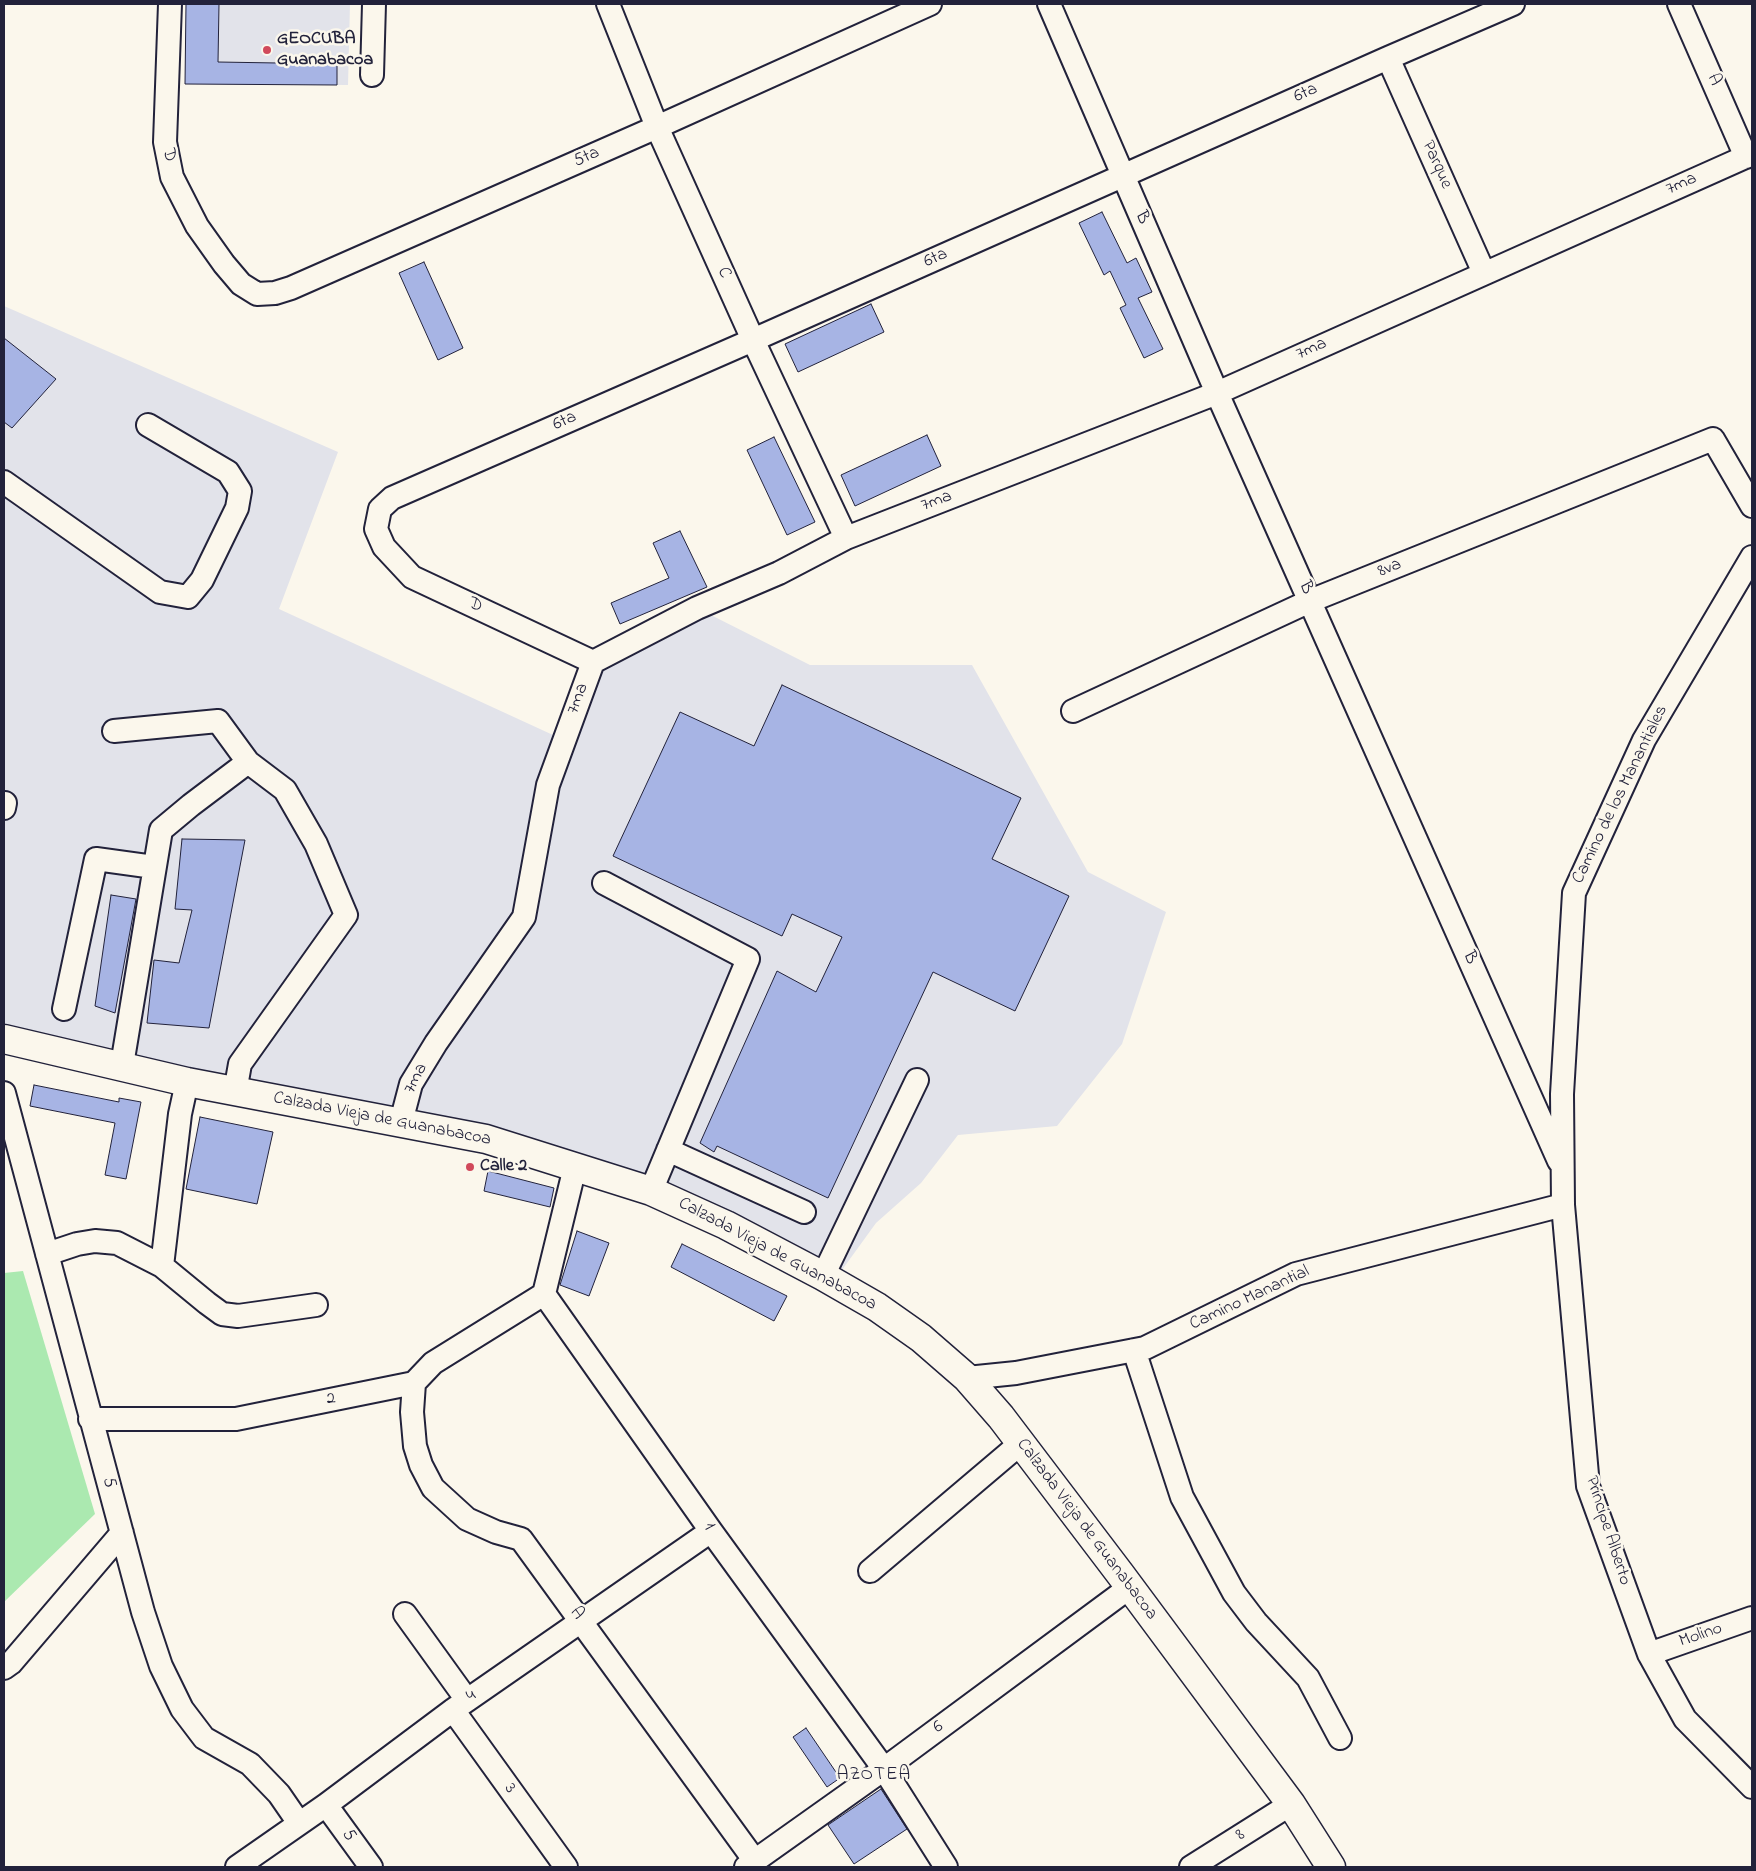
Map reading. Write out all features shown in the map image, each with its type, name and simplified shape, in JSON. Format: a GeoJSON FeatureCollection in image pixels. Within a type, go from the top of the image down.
{"type":"FeatureCollection","features":[{"type":"Feature","properties":{"kind":"main road","name":"Calzada Vieja de Guanabacoa"},"geometry":{"type":"LineString","coordinates":[[4,1039],[122,1065],[187,1082],[486,1140],[651,1191],[726,1225],[877,1307],[921,1338],[966,1378],[1021,1443],[1291,1804],[1331,1867]]}},
{"type":"Feature","properties":{"kind":"street","name":"D"},"geometry":{"type":"LineString","coordinates":[[170,4],[165,142],[172,177],[197,226],[241,284]]}},
{"type":"Feature","properties":{"kind":"street"},"geometry":{"type":"LineString","coordinates":[[372,75],[374,4]]}},
{"type":"Feature","properties":{"kind":"street","name":"C"},"geometry":{"type":"LineString","coordinates":[[608,4],[657,127],[753,340],[846,538]]}},
{"type":"Feature","properties":{"kind":"street","name":"5ta"},"geometry":{"type":"LineString","coordinates":[[241,284],[257,294],[275,293],[291,288],[657,127],[930,4]]}},
{"type":"Feature","properties":{"kind":"street","name":"B"},"geometry":{"type":"LineString","coordinates":[[1049,4],[1217,392],[1563,1171]]}},
{"type":"Feature","properties":{"kind":"street","name":"6ta"},"geometry":{"type":"LineString","coordinates":[[376,530],[380,509],[392,498],[1513,4]]}},
{"type":"Feature","properties":{"kind":"street","name":"A"},"geometry":{"type":"LineString","coordinates":[[1679,4],[1749,156]]}},
{"type":"Feature","properties":{"kind":"street","name":"Parque"},"geometry":{"type":"LineString","coordinates":[[1388,58],[1484,273]]}},
{"type":"Feature","properties":{"kind":"street","name":"7ma"},"geometry":{"type":"LineString","coordinates":[[401,1122],[411,1084],[436,1043],[524,917],[548,785],[593,662],[697,608],[779,573],[846,538],[1217,392],[1749,156]]}},
{"type":"Feature","properties":{"kind":"street"},"geometry":{"type":"LineString","coordinates":[[4,482],[160,592],[188,597],[202,580],[226,532],[237,508],[240,491],[228,472],[148,425]]}},
{"type":"Feature","properties":{"kind":"street","name":"8va"},"geometry":{"type":"LineString","coordinates":[[1073,711],[1310,601],[1713,439],[1752,506]]}},
{"type":"Feature","properties":{"kind":"street","name":"D"},"geometry":{"type":"LineString","coordinates":[[376,530],[384,547],[412,577],[593,662]]}},
{"type":"Feature","properties":{"kind":"street","name":"Camino de los Manantiales"},"geometry":{"type":"LineString","coordinates":[[1563,1205],[1562,1094],[1574,893],[1644,740],[1752,557]]}},
{"type":"Feature","properties":{"kind":"street"},"geometry":{"type":"LineString","coordinates":[[114,731],[218,721],[248,762],[285,790],[316,844],[346,915],[240,1064],[235,1092]]}},
{"type":"Feature","properties":{"kind":"street"},"geometry":{"type":"LineString","coordinates":[[122,1065],[161,830],[248,762]]}},
{"type":"Feature","properties":{"kind":"street"},"geometry":{"type":"LineString","coordinates":[[4,803],[4,808]]}},
{"type":"Feature","properties":{"kind":"street"},"geometry":{"type":"LineString","coordinates":[[64,1009],[96,859],[154,867]]}},
{"type":"Feature","properties":{"kind":"street"},"geometry":{"type":"LineString","coordinates":[[604,883],[748,959],[651,1191]]}},
{"type":"Feature","properties":{"kind":"street"},"geometry":{"type":"LineString","coordinates":[[823,1276],[917,1080]]}},
{"type":"Feature","properties":{"kind":"street"},"geometry":{"type":"LineString","coordinates":[[162,1266],[180,1114],[187,1082]]}},
{"type":"Feature","properties":{"kind":"street","name":"5"},"geometry":{"type":"LineString","coordinates":[[4,1093],[90,1420],[143,1612],[161,1666],[182,1709],[204,1738],[250,1764],[279,1794],[299,1823]]}},
{"type":"Feature","properties":{"kind":"street"},"geometry":{"type":"LineString","coordinates":[[668,1150],[804,1212]]}},
{"type":"Feature","properties":{"kind":"street"},"geometry":{"type":"LineString","coordinates":[[414,1383],[433,1363],[544,1294],[575,1168]]}},
{"type":"Feature","properties":{"kind":"street","name":"Camino Manantial"},"geometry":{"type":"LineString","coordinates":[[966,1378],[1016,1373],[1145,1348],[1296,1274],[1563,1205]]}},
{"type":"Feature","properties":{"kind":"street","name":"Príncipe Alberto"},"geometry":{"type":"LineString","coordinates":[[1563,1205],[1588,1486],[1649,1654],[1685,1719],[1752,1787]]}},
{"type":"Feature","properties":{"kind":"street"},"geometry":{"type":"LineString","coordinates":[[47,1254],[77,1244],[95,1241],[117,1243],[162,1266],[222,1314],[238,1316],[316,1305]]}},
{"type":"Feature","properties":{"kind":"street","name":"1"},"geometry":{"type":"LineString","coordinates":[[544,1294],[711,1531],[884,1769],[946,1867]]}},
{"type":"Feature","properties":{"kind":"street"},"geometry":{"type":"LineString","coordinates":[[1134,1350],[1182,1498],[1234,1593],[1256,1622],[1308,1678],[1340,1738]]}},
{"type":"Feature","properties":{"kind":"street","name":"A"},"geometry":{"type":"LineString","coordinates":[[414,1383],[412,1412],[415,1446],[421,1465],[433,1488],[467,1519],[496,1532],[521,1539],[582,1622],[750,1864]]}},
{"type":"Feature","properties":{"kind":"street","name":"2"},"geometry":{"type":"LineString","coordinates":[[90,1420],[236,1419],[414,1383]]}},
{"type":"Feature","properties":{"kind":"street"},"geometry":{"type":"LineString","coordinates":[[870,1571],[1021,1443]]}},
{"type":"Feature","properties":{"kind":"street","name":"4"},"geometry":{"type":"LineString","coordinates":[[236,1867],[326,1805],[460,1705],[711,1531]]}},
{"type":"Feature","properties":{"kind":"street"},"geometry":{"type":"LineString","coordinates":[[4,1668],[17,1656],[122,1533]]}},
{"type":"Feature","properties":{"kind":"street","name":"6"},"geometry":{"type":"LineString","coordinates":[[750,1864],[884,1769],[1130,1587]]}},
{"type":"Feature","properties":{"kind":"street","name":"3"},"geometry":{"type":"LineString","coordinates":[[405,1614],[460,1705],[566,1867]]}},
{"type":"Feature","properties":{"kind":"street","name":"Molino"},"geometry":{"type":"LineString","coordinates":[[1649,1654],[1752,1618]]}},
{"type":"Feature","properties":{"kind":"street","name":"8"},"geometry":{"type":"LineString","coordinates":[[1191,1867],[1291,1804]]}},
{"type":"Feature","properties":{"kind":"street","name":"5"},"geometry":{"type":"LineString","coordinates":[[326,1805],[371,1867]]}},
{"type":"Feature","properties":{"kind":"shaded area","name":"GEOCUBA Guanabacoa"},"geometry":{"type":"Polygon","coordinates":[[[186,4],[350,4],[348,85],[185,84],[186,4]]]}},
{"type":"Feature","properties":{"kind":"shaded area"},"geometry":{"type":"Polygon","coordinates":[[[4,306],[338,452],[279,609],[553,735],[593,662],[697,608],[810,665],[972,665],[1088,872],[1166,912],[1122,1044],[1057,1126],[958,1135],[921,1183],[876,1223],[834,1281],[651,1191],[4,1039],[4,306]]]}},
{"type":"Feature","properties":{"kind":"green space"},"geometry":{"type":"Polygon","coordinates":[[[23,1271],[95,1514],[4,1602],[4,1273],[23,1271]]]}},
{"type":"Feature","properties":{"kind":"building"},"geometry":{"type":"Polygon","coordinates":[[[186,4],[219,4],[218,62],[337,64],[337,85],[185,84],[186,4]]]}},
{"type":"Feature","properties":{"kind":"building"},"geometry":{"type":"Polygon","coordinates":[[[1102,212],[1127,263],[1136,258],[1152,292],[1138,298],[1163,349],[1144,358],[1120,308],[1126,305],[1110,271],[1104,275],[1079,223],[1102,212]]]}},
{"type":"Feature","properties":{"kind":"building"},"geometry":{"type":"Polygon","coordinates":[[[424,262],[463,348],[438,360],[399,273],[424,262]]]}},
{"type":"Feature","properties":{"kind":"building"},"geometry":{"type":"Polygon","coordinates":[[[871,304],[884,332],[798,372],[785,344],[871,304]]]}},
{"type":"Feature","properties":{"kind":"building"},"geometry":{"type":"Polygon","coordinates":[[[4,338],[56,379],[12,428],[4,422],[4,338]]]}},
{"type":"Feature","properties":{"kind":"building"},"geometry":{"type":"Polygon","coordinates":[[[927,435],[941,466],[855,506],[841,475],[927,435]]]}},
{"type":"Feature","properties":{"kind":"building"},"geometry":{"type":"Polygon","coordinates":[[[774,437],[815,522],[787,535],[747,450],[774,437]]]}},
{"type":"Feature","properties":{"kind":"building"},"geometry":{"type":"Polygon","coordinates":[[[680,531],[707,587],[620,624],[611,603],[669,578],[653,543],[680,531]]]}},
{"type":"Feature","properties":{"kind":"building"},"geometry":{"type":"Polygon","coordinates":[[[782,685],[1021,798],[992,859],[1069,896],[1015,1011],[933,972],[828,1198],[717,1146],[714,1152],[700,1143],[777,971],[816,992],[842,937],[792,914],[782,936],[613,856],[680,712],[754,746],[782,685]]]}},
{"type":"Feature","properties":{"kind":"building"},"geometry":{"type":"Polygon","coordinates":[[[182,839],[245,840],[209,1028],[147,1023],[154,960],[179,963],[192,910],[175,909],[182,839]]]}},
{"type":"Feature","properties":{"kind":"building"},"geometry":{"type":"Polygon","coordinates":[[[111,895],[136,899],[115,1013],[95,1006],[111,895]]]}},
{"type":"Feature","properties":{"kind":"building"},"geometry":{"type":"Polygon","coordinates":[[[34,1085],[119,1102],[119,1098],[141,1102],[126,1179],[105,1175],[115,1123],[30,1106],[34,1085]]]}},
{"type":"Feature","properties":{"kind":"building"},"geometry":{"type":"Polygon","coordinates":[[[200,1117],[273,1132],[257,1204],[186,1189],[200,1117]]]}},
{"type":"Feature","properties":{"kind":"building"},"geometry":{"type":"Polygon","coordinates":[[[488,1171],[554,1188],[550,1207],[484,1191],[488,1171]]]}},
{"type":"Feature","properties":{"kind":"building"},"geometry":{"type":"Polygon","coordinates":[[[577,1231],[609,1243],[589,1296],[560,1285],[577,1231]]]}},
{"type":"Feature","properties":{"kind":"building"},"geometry":{"type":"Polygon","coordinates":[[[682,1244],[787,1296],[774,1321],[671,1267],[682,1244]]]}},
{"type":"Feature","properties":{"kind":"building"},"geometry":{"type":"Polygon","coordinates":[[[806,1728],[840,1778],[827,1787],[793,1737],[806,1728]]]}},
{"type":"Feature","properties":{"kind":"building"},"geometry":{"type":"Polygon","coordinates":[[[881,1789],[907,1829],[854,1864],[828,1825],[881,1789]]]}},
{"type":"Feature","properties":{"kind":"place","name":"GEOCUBA Guanabacoa"},"geometry":{"type":"Point","coordinates":[267,50]}},
{"type":"Feature","properties":{"kind":"place","name":"Calle 2"},"geometry":{"type":"Point","coordinates":[470,1167]}},
{"type":"Feature","properties":{"kind":"district","name":"AZOTEA"},"geometry":{"type":"Point","coordinates":[874,1776]}}]}
